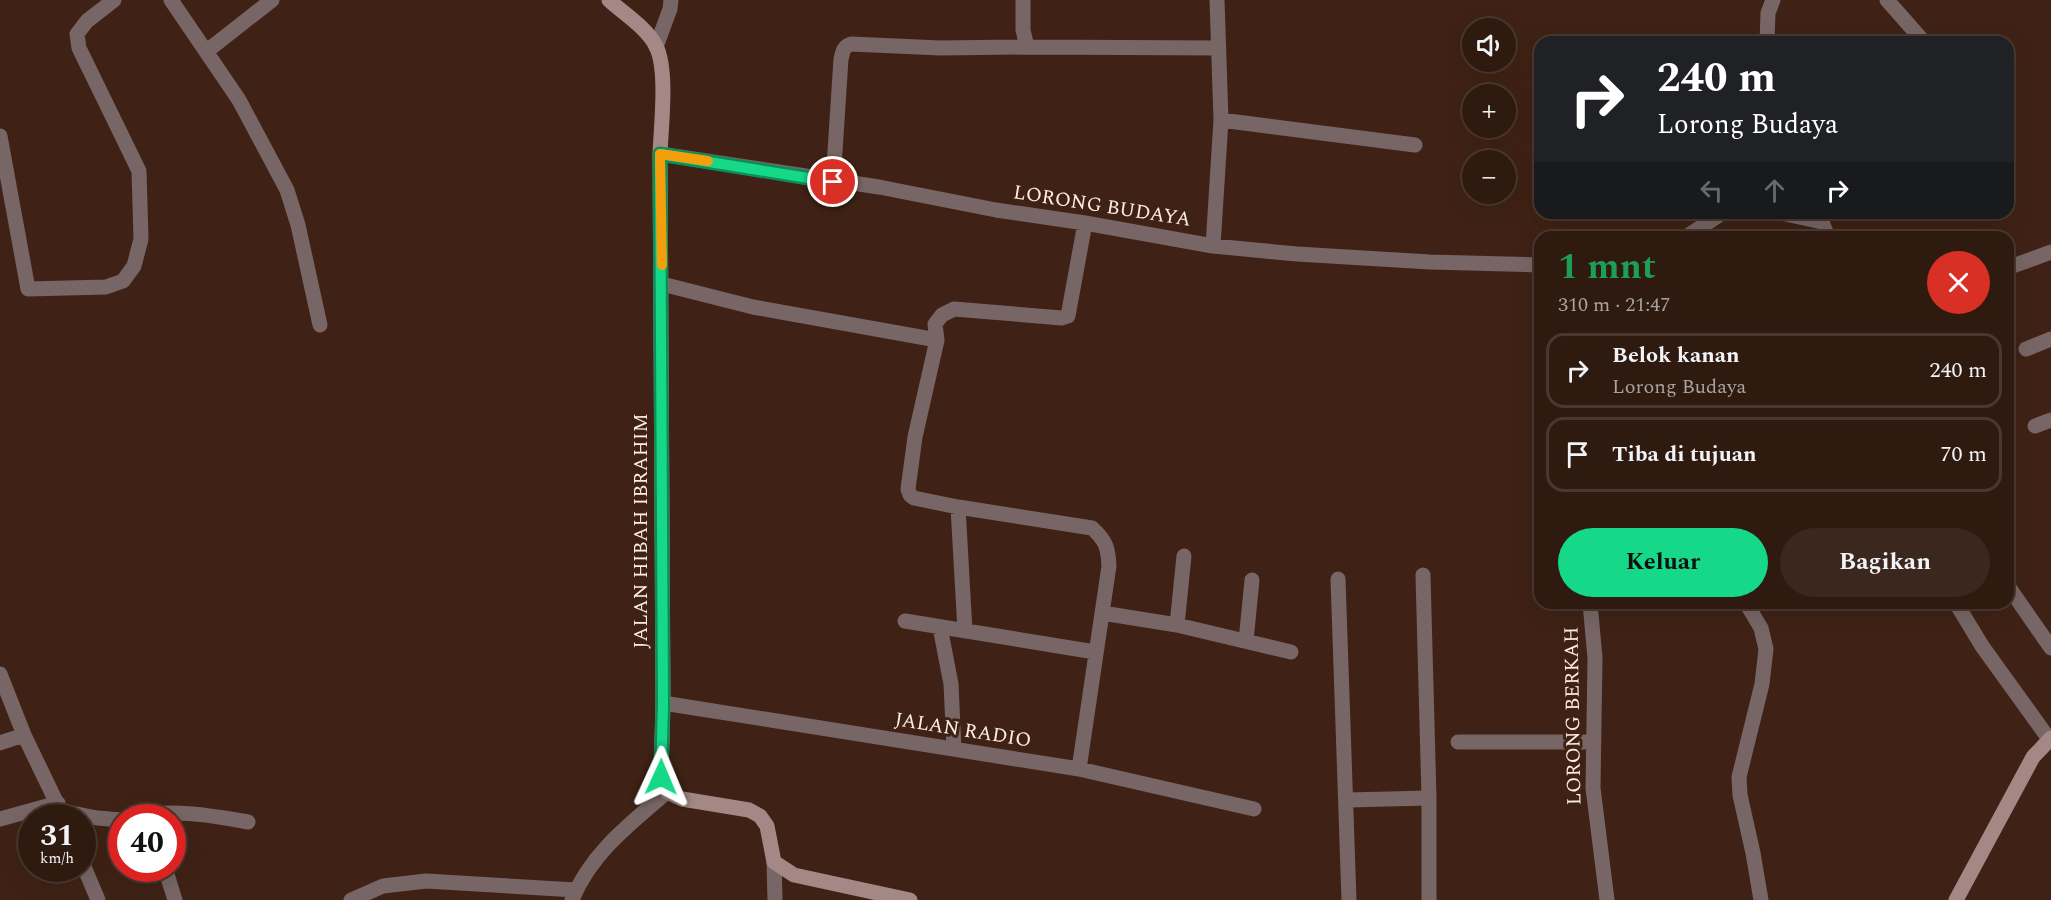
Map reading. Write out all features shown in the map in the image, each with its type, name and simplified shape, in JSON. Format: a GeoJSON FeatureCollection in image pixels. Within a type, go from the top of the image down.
{"type":"FeatureCollection","features":[{"type":"Feature","properties":{"kind":"street"},"geometry":{"type":"LineString","coordinates":[[0,136],[28,289],[106,287],[123,280],[134,266],[141,239],[139,171],[79,48],[77,34],[87,21],[114,0]]}},
{"type":"Feature","properties":{"kind":"street"},"geometry":{"type":"LineString","coordinates":[[171,0],[239,100],[287,190],[298,225],[320,325]]}},
{"type":"Feature","properties":{"kind":"street"},"geometry":{"type":"LineString","coordinates":[[207,51],[272,0]]}},
{"type":"Feature","properties":{"kind":"street","name":"JALAN HIBAH IBRAHIM"},"geometry":{"type":"LineString","coordinates":[[609,0],[643,30],[656,47],[662,70],[660,154],[663,704],[661,777],[667,792]]}},
{"type":"Feature","properties":{"kind":"street"},"geometry":{"type":"LineString","coordinates":[[656,47],[671,0]]}},
{"type":"Feature","properties":{"kind":"street"},"geometry":{"type":"LineString","coordinates":[[1023,0],[1023,30],[1027,47]]}},
{"type":"Feature","properties":{"kind":"street"},"geometry":{"type":"LineString","coordinates":[[1213,246],[1221,120],[1217,0]]}},
{"type":"Feature","properties":{"kind":"street"},"geometry":{"type":"LineString","coordinates":[[1767,36],[1768,13],[1773,0]]}},
{"type":"Feature","properties":{"kind":"street"},"geometry":{"type":"LineString","coordinates":[[1887,0],[1919,36]]}},
{"type":"Feature","properties":{"kind":"street"},"geometry":{"type":"LineString","coordinates":[[833,182],[841,59],[843,48],[846,45],[940,48],[1218,48]]}},
{"type":"Feature","properties":{"kind":"street"},"geometry":{"type":"LineString","coordinates":[[1221,120],[1415,145]]}},
{"type":"Feature","properties":{"kind":"street","name":"LORONG BUDAYA"},"geometry":{"type":"LineString","coordinates":[[660,154],[879,188],[1213,246],[1297,254],[1430,262],[1534,265]]}},
{"type":"Feature","properties":{"kind":"street"},"geometry":{"type":"LineString","coordinates":[[1695,231],[1713,219]]}},
{"type":"Feature","properties":{"kind":"street"},"geometry":{"type":"LineString","coordinates":[[1808,219],[1822,222],[1826,231]]}},
{"type":"Feature","properties":{"kind":"street"},"geometry":{"type":"LineString","coordinates":[[1079,769],[1108,566],[1108,553],[1104,540],[1092,528],[915,498],[910,495],[908,489],[915,437],[937,340],[935,324],[942,315],[954,309],[1062,318],[1068,315],[1072,305],[1085,223]]}},
{"type":"Feature","properties":{"kind":"street"},"geometry":{"type":"LineString","coordinates":[[2014,266],[2051,252]]}},
{"type":"Feature","properties":{"kind":"street"},"geometry":{"type":"LineString","coordinates":[[662,284],[753,307],[937,340]]}},
{"type":"Feature","properties":{"kind":"street"},"geometry":{"type":"LineString","coordinates":[[2026,349],[2051,339]]}},
{"type":"Feature","properties":{"kind":"street"},"geometry":{"type":"LineString","coordinates":[[2036,426],[2051,420]]}},
{"type":"Feature","properties":{"kind":"street"},"geometry":{"type":"LineString","coordinates":[[958,507],[965,631]]}},
{"type":"Feature","properties":{"kind":"street"},"geometry":{"type":"LineString","coordinates":[[1177,625],[1184,556]]}},
{"type":"Feature","properties":{"kind":"street"},"geometry":{"type":"LineString","coordinates":[[1423,575],[1429,798],[1429,900]]}},
{"type":"Feature","properties":{"kind":"street"},"geometry":{"type":"LineString","coordinates":[[1338,579],[1349,900]]}},
{"type":"Feature","properties":{"kind":"street"},"geometry":{"type":"LineString","coordinates":[[1246,641],[1252,580]]}},
{"type":"Feature","properties":{"kind":"street"},"geometry":{"type":"LineString","coordinates":[[2014,595],[2051,648]]}},
{"type":"Feature","properties":{"kind":"street","name":"LORONG BERKAH"},"geometry":{"type":"LineString","coordinates":[[1591,609],[1595,658],[1593,788],[1607,900]]}},
{"type":"Feature","properties":{"kind":"street"},"geometry":{"type":"LineString","coordinates":[[1750,609],[1761,628],[1766,649],[1762,684],[1739,777],[1740,795],[1761,900]]}},
{"type":"Feature","properties":{"kind":"street"},"geometry":{"type":"LineString","coordinates":[[1956,900],[2033,757],[2050,739],[1982,646],[1960,609]]}},
{"type":"Feature","properties":{"kind":"street"},"geometry":{"type":"LineString","coordinates":[[1102,613],[1177,625],[1291,652]]}},
{"type":"Feature","properties":{"kind":"street"},"geometry":{"type":"LineString","coordinates":[[905,621],[1095,652]]}},
{"type":"Feature","properties":{"kind":"street"},"geometry":{"type":"LineString","coordinates":[[940,627],[951,684],[954,749]]}},
{"type":"Feature","properties":{"kind":"street"},"geometry":{"type":"LineString","coordinates":[[0,674],[24,735],[58,804]]}},
{"type":"Feature","properties":{"kind":"street","name":"JALAN RADIO"},"geometry":{"type":"LineString","coordinates":[[663,704],[1079,769],[1254,809]]}},
{"type":"Feature","properties":{"kind":"street"},"geometry":{"type":"LineString","coordinates":[[0,742],[24,735]]}},
{"type":"Feature","properties":{"kind":"street"},"geometry":{"type":"LineString","coordinates":[[1458,742],[1593,742]]}},
{"type":"Feature","properties":{"kind":"street"},"geometry":{"type":"LineString","coordinates":[[351,900],[383,886],[426,881],[574,895],[608,843],[667,792],[682,799],[749,810],[760,816],[767,826],[774,862],[775,900]]}},
{"type":"Feature","properties":{"kind":"street"},"geometry":{"type":"LineString","coordinates":[[1347,800],[1429,798]]}},
{"type":"Feature","properties":{"kind":"street"},"geometry":{"type":"LineString","coordinates":[[186,815],[207,815],[248,822]]}},
{"type":"Feature","properties":{"kind":"street"},"geometry":{"type":"LineString","coordinates":[[0,819],[18,816]]}},
{"type":"Feature","properties":{"kind":"street"},"geometry":{"type":"LineString","coordinates":[[774,862],[794,875],[910,900]]}},
{"type":"Feature","properties":{"kind":"street"},"geometry":{"type":"LineString","coordinates":[[90,882],[98,900]]}},
{"type":"Feature","properties":{"kind":"street"},"geometry":{"type":"LineString","coordinates":[[169,882],[175,900]]}},
{"type":"Feature","properties":{"kind":"slow traffic"},"geometry":{"type":"LineString","coordinates":[[662,265],[660,154],[708,161]]}},
{"type":"Feature","properties":{"kind":"route"},"geometry":{"type":"LineString","coordinates":[[661,777],[663,704],[660,154],[833,182]]}}]}
